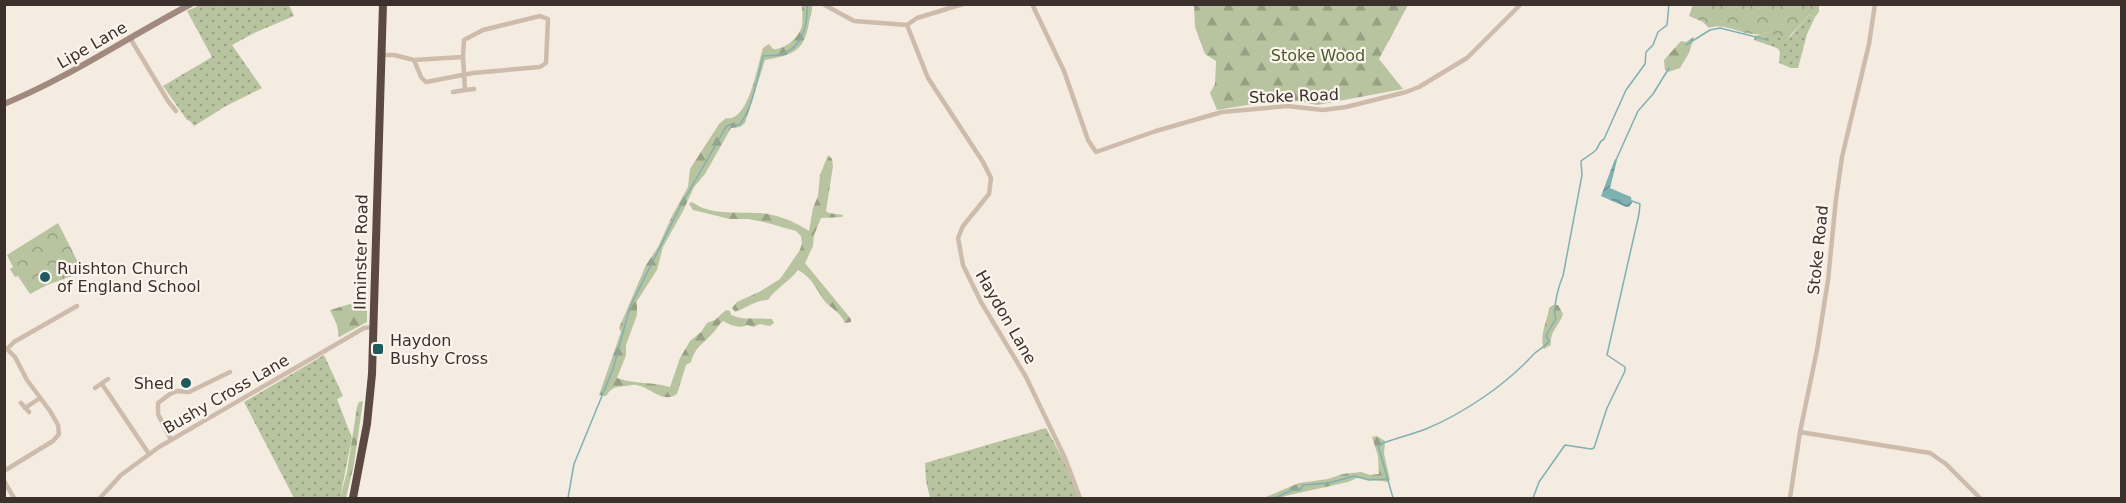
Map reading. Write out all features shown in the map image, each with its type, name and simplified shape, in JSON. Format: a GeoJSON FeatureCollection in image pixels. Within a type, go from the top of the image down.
{"type":"FeatureCollection","features":[{"type":"Feature","properties":{"kind":"highway","name":"Ilminster Road"},"geometry":{"type":"LineString","coordinates":[[353,498],[367,424],[374,327],[383,4]]}},
{"type":"Feature","properties":{"kind":"street","name":"Lipe Lane"},"geometry":{"type":"LineString","coordinates":[[4,104],[76,71],[191,4]]}},
{"type":"Feature","properties":{"kind":"street"},"geometry":{"type":"LineString","coordinates":[[823,4],[854,21],[907,25],[916,18],[963,4]]}},
{"type":"Feature","properties":{"kind":"street","name":"Stoke Road"},"geometry":{"type":"LineString","coordinates":[[1032,4],[1064,70],[1088,140],[1096,152],[1175,125],[1222,112],[1287,106],[1323,110],[1346,107],[1406,92],[1419,87],[1467,58],[1521,4]]}},
{"type":"Feature","properties":{"kind":"street","name":"Stoke Road"},"geometry":{"type":"LineString","coordinates":[[1790,498],[1828,280],[1842,157],[1869,44],[1875,4]]}},
{"type":"Feature","properties":{"kind":"street"},"geometry":{"type":"LineString","coordinates":[[414,60],[421,77],[426,82],[463,76],[543,65],[546,63],[548,20],[540,16],[483,30],[464,40],[463,76],[465,90]]}},
{"type":"Feature","properties":{"kind":"street","name":"Haydon Lane"},"geometry":{"type":"LineString","coordinates":[[907,25],[928,78],[991,178],[989,194],[963,226],[958,238],[963,265],[981,302],[1026,377],[1065,458],[1080,498]]}},
{"type":"Feature","properties":{"kind":"street"},"geometry":{"type":"LineString","coordinates":[[130,38],[176,111]]}},
{"type":"Feature","properties":{"kind":"street"},"geometry":{"type":"LineString","coordinates":[[381,55],[394,55],[414,60],[463,57]]}},
{"type":"Feature","properties":{"kind":"street"},"geometry":{"type":"LineString","coordinates":[[453,92],[474,89]]}},
{"type":"Feature","properties":{"kind":"street"},"geometry":{"type":"LineString","coordinates":[[4,471],[46,446],[58,436],[58,425],[15,357],[6,349],[14,342],[77,306]]}},
{"type":"Feature","properties":{"kind":"street"},"geometry":{"type":"LineString","coordinates":[[71,309],[74,315]]}},
{"type":"Feature","properties":{"kind":"street","name":"Bushy Cross Lane"},"geometry":{"type":"LineString","coordinates":[[100,498],[121,475],[171,440],[346,338],[364,328],[374,327]]}},
{"type":"Feature","properties":{"kind":"street"},"geometry":{"type":"LineString","coordinates":[[171,440],[158,414],[158,403],[170,394],[177,391],[189,392],[230,372]]}},
{"type":"Feature","properties":{"kind":"street"},"geometry":{"type":"LineString","coordinates":[[95,388],[108,379]]}},
{"type":"Feature","properties":{"kind":"street"},"geometry":{"type":"LineString","coordinates":[[102,384],[149,454]]}},
{"type":"Feature","properties":{"kind":"street"},"geometry":{"type":"LineString","coordinates":[[21,403],[27,410],[40,398]]}},
{"type":"Feature","properties":{"kind":"street"},"geometry":{"type":"LineString","coordinates":[[1800,432],[1930,453],[1946,464],[1980,498]]}},
{"type":"Feature","properties":{"kind":"street"},"geometry":{"type":"LineString","coordinates":[[4,481],[14,498]]}},
{"type":"Feature","properties":{"kind":"green space"},"geometry":{"type":"Polygon","coordinates":[[[1693,4],[1819,5],[1819,12],[1815,17],[1809,15],[1787,39],[1768,32],[1753,34],[1724,27],[1709,28],[1703,22],[1689,16],[1693,4]]]}},
{"type":"Feature","properties":{"kind":"green space"},"geometry":{"type":"Polygon","coordinates":[[[200,5],[289,5],[294,16],[232,45],[262,88],[226,106],[194,126],[187,120],[163,86],[212,57],[187,11],[200,5]]]}},
{"type":"Feature","properties":{"kind":"green space"},"geometry":{"type":"Polygon","coordinates":[[[802,5],[812,5],[804,40],[789,54],[765,60],[745,123],[740,127],[731,128],[705,174],[694,187],[663,247],[657,270],[637,301],[637,315],[617,378],[670,387],[680,358],[690,341],[701,332],[707,323],[715,320],[726,310],[736,317],[772,319],[774,323],[770,326],[760,324],[753,327],[747,325],[738,327],[723,321],[697,349],[691,362],[686,365],[677,394],[672,397],[661,396],[635,385],[614,388],[606,396],[599,395],[621,332],[619,328],[646,265],[658,247],[688,187],[690,169],[719,124],[741,111],[751,90],[763,48],[769,44],[773,49],[778,49],[791,42],[801,30],[802,5]]]}},
{"type":"Feature","properties":{"kind":"green space","name":"Stoke Wood"},"geometry":{"type":"Polygon","coordinates":[[[1194,5],[1408,5],[1379,59],[1403,89],[1317,105],[1298,101],[1253,104],[1217,110],[1210,93],[1215,84],[1216,61],[1205,54],[1195,27],[1194,5]]]}},
{"type":"Feature","properties":{"kind":"green space"},"geometry":{"type":"Polygon","coordinates":[[[1809,15],[1815,17],[1807,34],[1798,68],[1779,63],[1780,51],[1777,48],[1754,40],[1755,36],[1768,32],[1790,37],[1809,15]]]}},
{"type":"Feature","properties":{"kind":"green space"},"geometry":{"type":"Polygon","coordinates":[[[1694,37],[1689,53],[1680,68],[1668,72],[1665,70],[1664,60],[1681,41],[1686,42],[1694,37]]]}},
{"type":"Feature","properties":{"kind":"green space"},"geometry":{"type":"Polygon","coordinates":[[[828,155],[832,159],[833,166],[826,211],[843,215],[842,217],[821,218],[814,235],[813,246],[805,263],[851,319],[851,322],[845,323],[840,315],[825,302],[810,280],[798,270],[768,300],[735,312],[732,308],[737,302],[780,279],[800,250],[801,236],[796,231],[764,222],[730,219],[693,210],[689,204],[691,202],[716,211],[770,214],[809,231],[813,208],[818,196],[820,175],[828,155]]]}},
{"type":"Feature","properties":{"kind":"green space"},"geometry":{"type":"Polygon","coordinates":[[[58,223],[83,272],[30,294],[18,276],[15,277],[10,269],[13,267],[7,255],[58,223]]]}},
{"type":"Feature","properties":{"kind":"green space"},"geometry":{"type":"Polygon","coordinates":[[[367,299],[367,322],[339,337],[337,325],[330,310],[367,299]]]}},
{"type":"Feature","properties":{"kind":"green space"},"geometry":{"type":"Polygon","coordinates":[[[1558,305],[1563,314],[1553,332],[1551,345],[1544,349],[1543,333],[1549,308],[1558,305]]]}},
{"type":"Feature","properties":{"kind":"green space"},"geometry":{"type":"Polygon","coordinates":[[[324,355],[343,396],[337,399],[352,438],[340,498],[294,498],[244,402],[324,355]]]}},
{"type":"Feature","properties":{"kind":"green space"},"geometry":{"type":"Polygon","coordinates":[[[363,401],[354,464],[346,498],[340,498],[347,472],[357,407],[359,402],[363,401]]]}},
{"type":"Feature","properties":{"kind":"green space"},"geometry":{"type":"Polygon","coordinates":[[[1046,428],[1063,459],[1079,498],[930,498],[925,463],[1046,428]]]}},
{"type":"Feature","properties":{"kind":"green space"},"geometry":{"type":"Polygon","coordinates":[[[1377,436],[1385,441],[1384,454],[1390,480],[1388,482],[1357,478],[1282,498],[1253,498],[1266,497],[1299,483],[1328,479],[1343,474],[1361,472],[1370,475],[1379,474],[1378,456],[1372,437],[1377,436]]]}},
{"type":"Feature","properties":{"kind":"water"},"geometry":{"type":"Polygon","coordinates":[[[1615,159],[1617,160],[1610,188],[1631,197],[1632,203],[1629,207],[1601,196],[1615,159]]]}},
{"type":"Feature","properties":{"kind":"waterway"},"geometry":{"type":"LineString","coordinates":[[568,498],[574,464],[613,369],[630,307],[680,207],[726,127],[731,124],[739,125],[744,119],[754,93],[763,56],[786,52],[793,48],[802,36],[807,4]]}},
{"type":"Feature","properties":{"kind":"waterway"},"geometry":{"type":"LineString","coordinates":[[1393,498],[1378,445],[1426,429],[1469,407],[1509,378],[1549,341],[1546,336],[1556,318],[1556,297],[1563,276],[1582,175],[1581,161],[1596,150],[1604,139],[1626,90],[1645,64],[1646,52],[1653,45],[1658,32],[1667,25],[1669,4]]}},
{"type":"Feature","properties":{"kind":"waterway"},"geometry":{"type":"LineString","coordinates":[[1686,45],[1710,30],[1720,28],[1768,40]]}},
{"type":"Feature","properties":{"kind":"waterway"},"geometry":{"type":"LineString","coordinates":[[1616,160],[1638,111],[1653,94],[1669,68]]}},
{"type":"Feature","properties":{"kind":"waterway"},"geometry":{"type":"LineString","coordinates":[[1533,498],[1539,482],[1565,445],[1594,448],[1607,408],[1625,371],[1625,367],[1607,355],[1639,214],[1640,204],[1632,201]]}},
{"type":"Feature","properties":{"kind":"waterway"},"geometry":{"type":"LineString","coordinates":[[1275,498],[1292,490],[1300,490],[1303,485],[1329,483],[1354,476],[1369,480],[1386,479]]}},
{"type":"Feature","properties":{"kind":"place","name":"Ruishton Church of England School"},"geometry":{"type":"Point","coordinates":[45,277]}},
{"type":"Feature","properties":{"kind":"place","name":"Haydon Bushy Cross"},"geometry":{"type":"Point","coordinates":[378,349]}},
{"type":"Feature","properties":{"kind":"place","name":"Shed"},"geometry":{"type":"Point","coordinates":[186,383]}}]}
